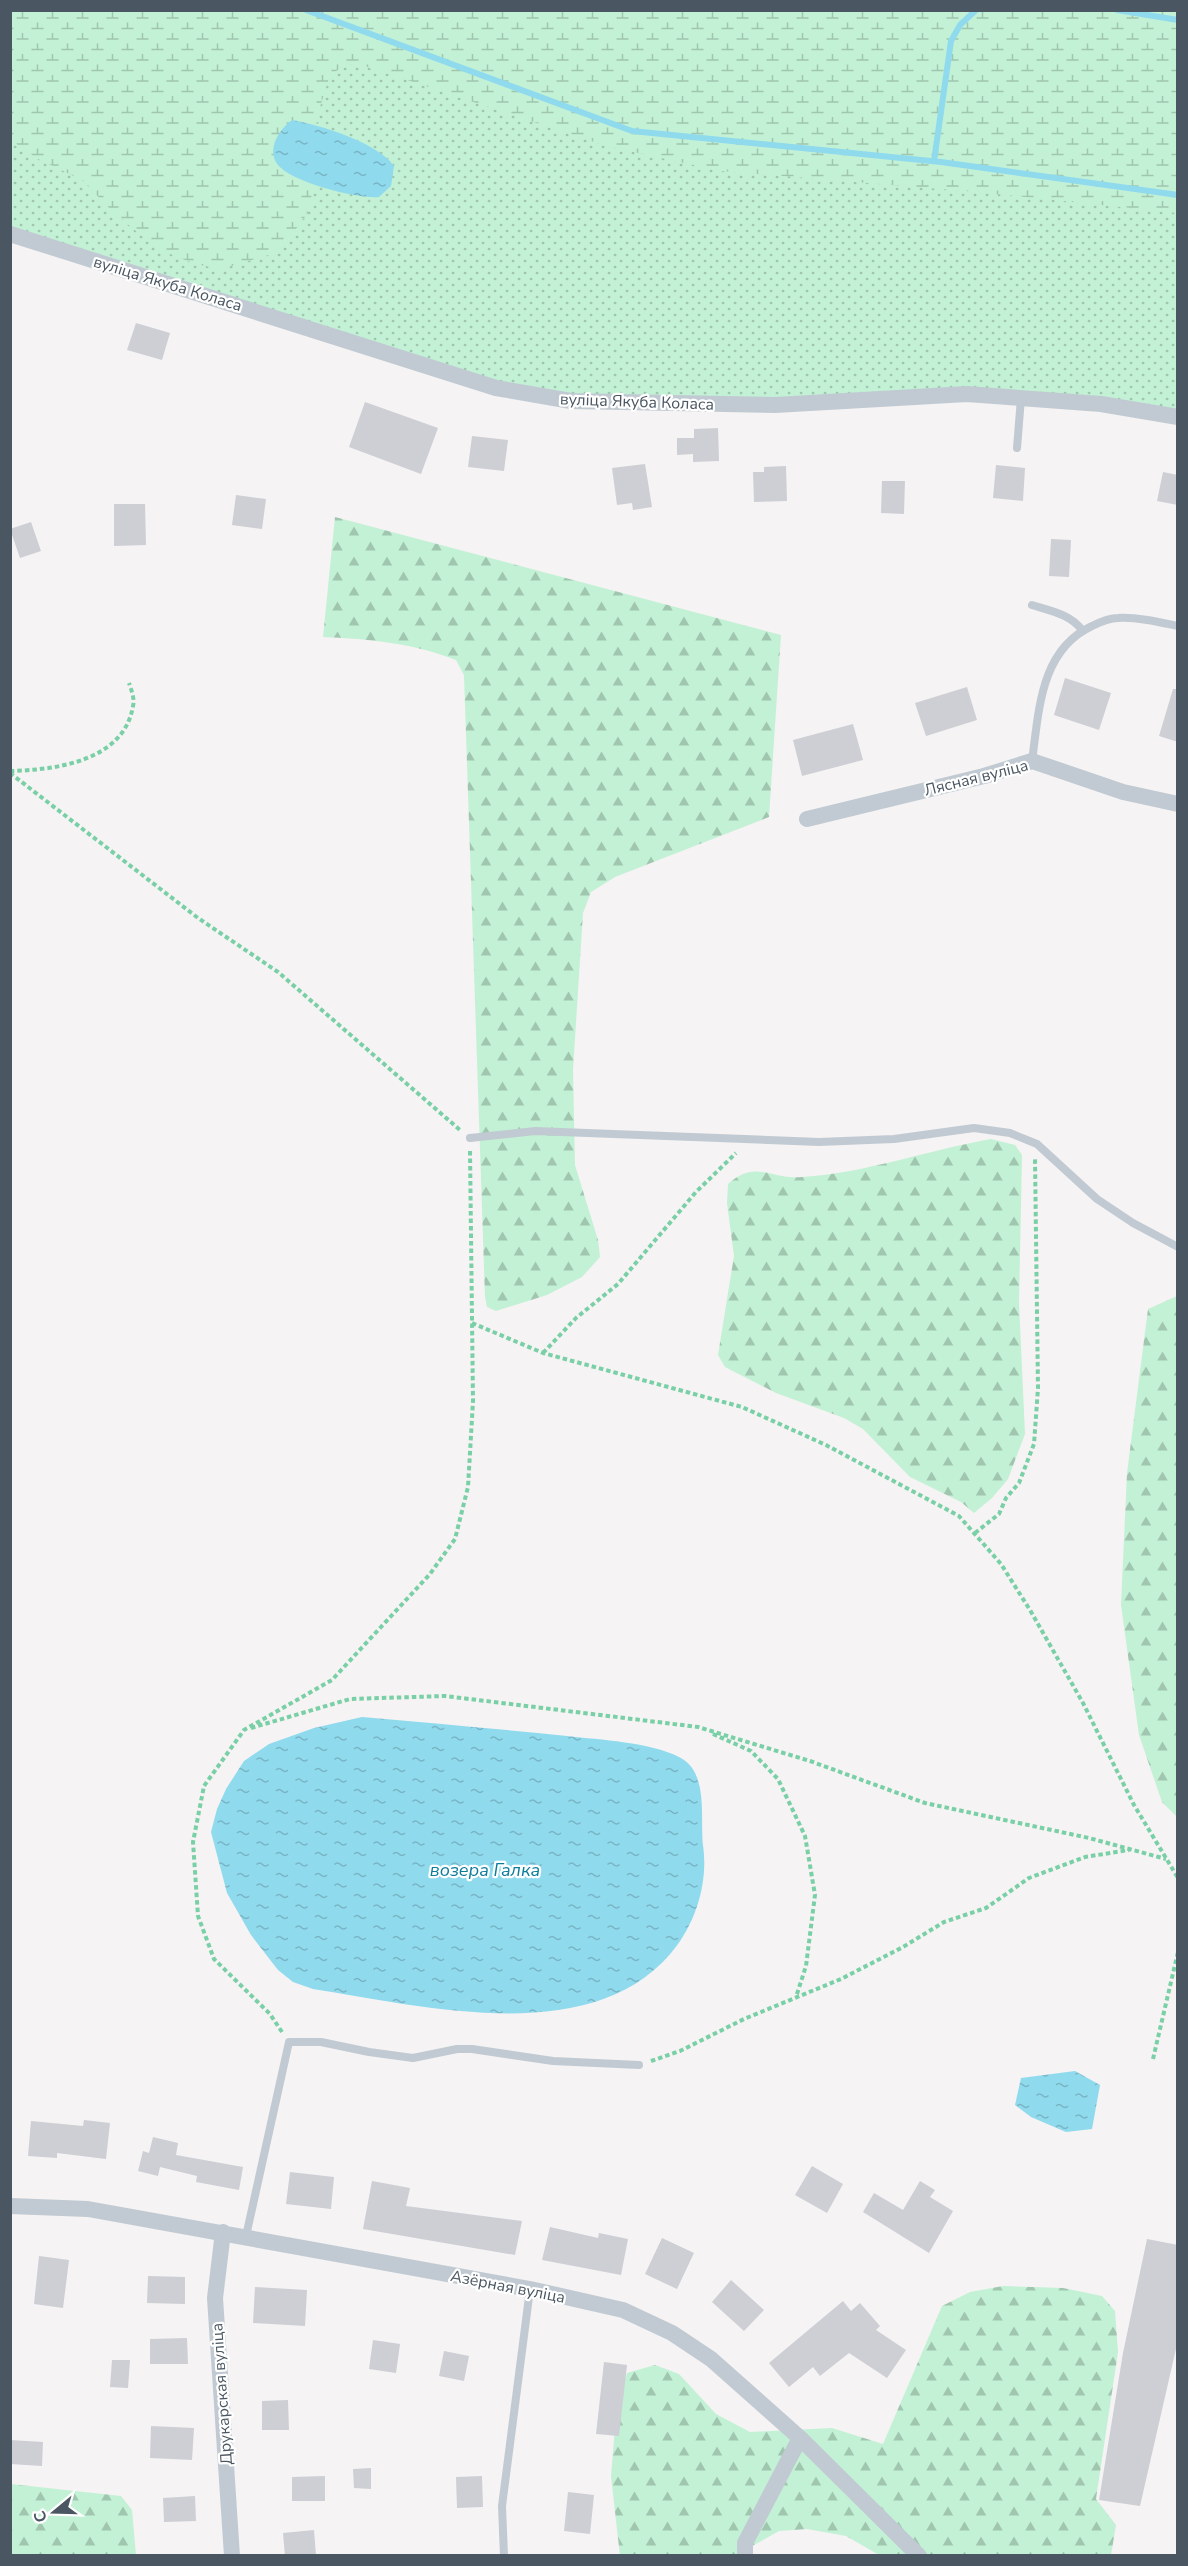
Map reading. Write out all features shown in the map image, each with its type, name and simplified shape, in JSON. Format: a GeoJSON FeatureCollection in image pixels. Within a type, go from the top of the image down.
{"type":"FeatureCollection","features":[{"type":"Feature","properties":{"kind":"street","name":"вуліца Якуба Коласа"},"geometry":{"type":"LineString","coordinates":[[10,234],[496,388],[571,401],[775,405],[967,394],[1101,404],[1178,417]]}},
{"type":"Feature","properties":{"kind":"street","name":"Лясная вуліца"},"geometry":{"type":"LineString","coordinates":[[807,819],[984,776],[1032,761],[1123,792],[1178,804]]}},
{"type":"Feature","properties":{"kind":"street","name":"Азёрная вуліца"},"geometry":{"type":"LineString","coordinates":[[10,2205],[88,2209],[223,2232],[530,2289],[623,2310],[672,2333],[711,2359],[800,2438],[919,2556]]}},
{"type":"Feature","properties":{"kind":"street","name":"Друкарская вуліца"},"geometry":{"type":"LineString","coordinates":[[223,2232],[215,2298],[232,2556]]}},
{"type":"Feature","properties":{"kind":"street"},"geometry":{"type":"LineString","coordinates":[[745,2556],[745,2542],[800,2438]]}},
{"type":"Feature","properties":{"kind":"lane"},"geometry":{"type":"LineString","coordinates":[[1017,448],[1021,398]]}},
{"type":"Feature","properties":{"kind":"lane"},"geometry":{"type":"LineString","coordinates":[[1032,605],[1065,615],[1076,622],[1082,630]]}},
{"type":"Feature","properties":{"kind":"lane"},"geometry":{"type":"LineString","coordinates":[[1032,761],[1039,710],[1049,668],[1064,644],[1082,630],[1118,618],[1178,626]]}},
{"type":"Feature","properties":{"kind":"lane"},"geometry":{"type":"LineString","coordinates":[[470,1138],[536,1131],[819,1142],[894,1139],[974,1128],[1011,1133],[1037,1144],[1097,1199],[1133,1223],[1178,1247]]}},
{"type":"Feature","properties":{"kind":"lane"},"geometry":{"type":"LineString","coordinates":[[246,2236],[289,2042],[321,2042],[413,2058],[457,2049],[472,2049],[554,2061],[639,2065]]}},
{"type":"Feature","properties":{"kind":"lane"},"geometry":{"type":"LineString","coordinates":[[504,2556],[502,2506],[530,2289]]}},
{"type":"Feature","properties":{"kind":"path"},"geometry":{"type":"LineString","coordinates":[[10,772],[42,770],[77,761],[105,750],[126,726],[134,704],[129,682]]}},
{"type":"Feature","properties":{"kind":"path"},"geometry":{"type":"LineString","coordinates":[[10,772],[198,918],[278,972],[470,1138],[473,1401],[468,1487],[455,1539],[430,1574],[332,1680],[244,1730],[204,1786],[193,1842],[198,1916],[214,1959],[270,2014],[289,2042]]}},
{"type":"Feature","properties":{"kind":"path"},"geometry":{"type":"LineString","coordinates":[[543,1353],[576,1318],[618,1284],[696,1192],[750,1140]]}},
{"type":"Feature","properties":{"kind":"path"},"geometry":{"type":"LineString","coordinates":[[975,1533],[999,1514],[1006,1498],[1019,1483],[1034,1444],[1038,1388],[1034,1167],[1037,1144]]}},
{"type":"Feature","properties":{"kind":"path"},"geometry":{"type":"LineString","coordinates":[[472,1323],[543,1353],[742,1407],[826,1445],[959,1516],[1001,1563],[1030,1610],[1083,1703],[1134,1805],[1178,1878]]}},
{"type":"Feature","properties":{"kind":"path"},"geometry":{"type":"LineString","coordinates":[[244,1730],[350,1699],[445,1696],[698,1727],[810,1761],[926,1803],[1166,1859]]}},
{"type":"Feature","properties":{"kind":"path"},"geometry":{"type":"LineString","coordinates":[[698,1727],[751,1751],[778,1779],[805,1836],[815,1895],[806,1966],[795,1998]]}},
{"type":"Feature","properties":{"kind":"path"},"geometry":{"type":"LineString","coordinates":[[639,2065],[680,2051],[744,2019],[795,1998],[903,1947],[944,1922],[986,1908],[1029,1878],[1085,1857],[1131,1850]]}},
{"type":"Feature","properties":{"kind":"path"},"geometry":{"type":"LineString","coordinates":[[1153,2059],[1178,1952]]}},
{"type":"Feature","properties":{"kind":"green space"},"geometry":{"type":"Polygon","coordinates":[[[10,11],[1177,11],[1177,213],[977,192],[721,171],[606,146],[368,67],[347,64],[330,75],[320,107],[310,210],[279,252],[221,269],[195,264],[158,249],[114,213],[82,180],[36,158],[11,140],[10,11]]]}},
{"type":"Feature","properties":{"kind":"green space"},"geometry":{"type":"Polygon","coordinates":[[[11,11],[1177,11],[1177,417],[967,394],[571,401],[496,388],[11,234],[11,11]]]}},
{"type":"Feature","properties":{"kind":"green space"},"geometry":{"type":"Polygon","coordinates":[[[335,517],[781,635],[769,817],[615,877],[591,892],[583,913],[573,1070],[575,1165],[598,1240],[600,1257],[582,1277],[547,1295],[496,1311],[487,1307],[485,1297],[464,675],[456,660],[440,654],[374,641],[323,637],[335,517]]]}},
{"type":"Feature","properties":{"kind":"green space"},"geometry":{"type":"Polygon","coordinates":[[[991,1139],[1015,1145],[1022,1155],[1019,1303],[1025,1434],[1008,1479],[992,1498],[974,1513],[961,1502],[910,1477],[863,1429],[844,1418],[776,1393],[725,1367],[718,1355],[734,1256],[727,1203],[728,1184],[747,1173],[756,1172],[802,1177],[850,1171],[991,1139]]]}},
{"type":"Feature","properties":{"kind":"green space"},"geometry":{"type":"Polygon","coordinates":[[[1177,1296],[1177,1817],[1162,1802],[1139,1735],[1121,1605],[1127,1473],[1148,1309],[1177,1296]]]}},
{"type":"Feature","properties":{"kind":"green space"},"geometry":{"type":"Polygon","coordinates":[[[1003,2286],[1063,2288],[1102,2296],[1115,2311],[1118,2352],[1096,2499],[1116,2525],[1111,2555],[879,2555],[846,2536],[807,2529],[779,2531],[747,2549],[747,2555],[620,2556],[611,2476],[617,2403],[627,2373],[655,2365],[679,2374],[716,2414],[750,2432],[832,2428],[883,2444],[942,2306],[970,2292],[1003,2286]]]}},
{"type":"Feature","properties":{"kind":"green space"},"geometry":{"type":"Polygon","coordinates":[[[11,2484],[121,2496],[132,2510],[136,2555],[11,2555],[11,2484]]]}},
{"type":"Feature","properties":{"kind":"water"},"geometry":{"type":"Polygon","coordinates":[[[292,120],[332,130],[375,149],[394,166],[391,186],[379,197],[369,197],[328,189],[289,174],[276,162],[273,149],[278,136],[292,120]]]}},
{"type":"Feature","properties":{"kind":"water","name":"возера Галка"},"geometry":{"type":"Polygon","coordinates":[[[362,1717],[624,1742],[667,1752],[689,1764],[695,1773],[701,1796],[704,1871],[696,1909],[678,1944],[645,1978],[604,1999],[558,2010],[508,2013],[457,2011],[313,1989],[293,1982],[278,1970],[251,1935],[227,1893],[211,1832],[217,1809],[226,1789],[244,1761],[269,1744],[314,1728],[362,1717]]]}},
{"type":"Feature","properties":{"kind":"water"},"geometry":{"type":"Polygon","coordinates":[[[1075,2071],[1100,2085],[1092,2129],[1066,2132],[1031,2117],[1015,2105],[1021,2078],[1075,2071]]]}},
{"type":"Feature","properties":{"kind":"building"},"geometry":{"type":"Polygon","coordinates":[[[136,323],[170,333],[162,360],[127,350],[136,323]]]}},
{"type":"Feature","properties":{"kind":"building"},"geometry":{"type":"Polygon","coordinates":[[[365,402],[438,428],[421,474],[349,447],[365,402]]]}},
{"type":"Feature","properties":{"kind":"building"},"geometry":{"type":"Polygon","coordinates":[[[718,428],[719,461],[693,462],[693,454],[677,455],[677,438],[694,438],[694,429],[718,428]]]}},
{"type":"Feature","properties":{"kind":"building"},"geometry":{"type":"Polygon","coordinates":[[[472,436],[508,440],[504,471],[468,467],[472,436]]]}},
{"type":"Feature","properties":{"kind":"building"},"geometry":{"type":"Polygon","coordinates":[[[645,464],[652,507],[633,510],[632,503],[617,505],[612,468],[645,464]]]}},
{"type":"Feature","properties":{"kind":"building"},"geometry":{"type":"Polygon","coordinates":[[[996,465],[1025,468],[1023,501],[993,498],[996,465]]]}},
{"type":"Feature","properties":{"kind":"building"},"geometry":{"type":"Polygon","coordinates":[[[786,466],[787,501],[754,502],[753,472],[764,472],[764,467],[786,466]]]}},
{"type":"Feature","properties":{"kind":"building"},"geometry":{"type":"Polygon","coordinates":[[[1163,472],[1178,475],[1178,505],[1157,501],[1163,472]]]}},
{"type":"Feature","properties":{"kind":"building"},"geometry":{"type":"Polygon","coordinates":[[[882,481],[905,481],[904,514],[881,513],[882,481]]]}},
{"type":"Feature","properties":{"kind":"building"},"geometry":{"type":"Polygon","coordinates":[[[236,495],[266,499],[262,529],[232,525],[236,495]]]}},
{"type":"Feature","properties":{"kind":"building"},"geometry":{"type":"Polygon","coordinates":[[[114,504],[145,504],[146,545],[114,546],[114,504]]]}},
{"type":"Feature","properties":{"kind":"building"},"geometry":{"type":"Polygon","coordinates":[[[31,522],[41,551],[20,558],[10,529],[31,522]]]}},
{"type":"Feature","properties":{"kind":"building"},"geometry":{"type":"Polygon","coordinates":[[[1051,539],[1071,540],[1069,577],[1049,576],[1051,539]]]}},
{"type":"Feature","properties":{"kind":"building"},"geometry":{"type":"Polygon","coordinates":[[[1065,678],[1111,693],[1099,730],[1054,715],[1065,678]]]}},
{"type":"Feature","properties":{"kind":"building"},"geometry":{"type":"Polygon","coordinates":[[[967,687],[977,720],[926,736],[915,703],[967,687]]]}},
{"type":"Feature","properties":{"kind":"building"},"geometry":{"type":"Polygon","coordinates":[[[1173,689],[1178,689],[1178,742],[1159,736],[1173,689]]]}},
{"type":"Feature","properties":{"kind":"building"},"geometry":{"type":"Polygon","coordinates":[[[853,724],[863,760],[802,776],[793,740],[853,724]]]}},
{"type":"Feature","properties":{"kind":"building"},"geometry":{"type":"Polygon","coordinates":[[[84,2120],[110,2123],[106,2159],[57,2153],[57,2158],[28,2156],[31,2121],[83,2126],[84,2120]]]}},
{"type":"Feature","properties":{"kind":"building"},"geometry":{"type":"Polygon","coordinates":[[[153,2137],[178,2143],[176,2155],[243,2167],[239,2190],[196,2182],[197,2176],[160,2167],[158,2176],[138,2171],[143,2151],[149,2153],[153,2137]]]}},
{"type":"Feature","properties":{"kind":"building"},"geometry":{"type":"Polygon","coordinates":[[[812,2166],[843,2184],[827,2213],[795,2195],[812,2166]]]}},
{"type":"Feature","properties":{"kind":"building"},"geometry":{"type":"Polygon","coordinates":[[[290,2172],[334,2177],[331,2209],[286,2204],[290,2172]]]}},
{"type":"Feature","properties":{"kind":"building"},"geometry":{"type":"Polygon","coordinates":[[[372,2181],[410,2188],[406,2206],[522,2221],[515,2255],[363,2229],[372,2181]]]}},
{"type":"Feature","properties":{"kind":"building"},"geometry":{"type":"Polygon","coordinates":[[[920,2181],[935,2190],[930,2197],[953,2211],[929,2253],[863,2212],[874,2193],[903,2210],[920,2181]]]}},
{"type":"Feature","properties":{"kind":"building"},"geometry":{"type":"Polygon","coordinates":[[[550,2227],[598,2238],[599,2233],[628,2239],[621,2275],[542,2260],[550,2227]]]}},
{"type":"Feature","properties":{"kind":"building"},"geometry":{"type":"Polygon","coordinates":[[[662,2238],[694,2253],[677,2289],[645,2274],[662,2238]]]}},
{"type":"Feature","properties":{"kind":"building"},"geometry":{"type":"Polygon","coordinates":[[[1147,2239],[1178,2245],[1178,2340],[1140,2506],[1099,2500],[1123,2353],[1147,2239]]]}},
{"type":"Feature","properties":{"kind":"building"},"geometry":{"type":"Polygon","coordinates":[[[39,2256],[69,2260],[63,2308],[34,2304],[39,2256]]]}},
{"type":"Feature","properties":{"kind":"building"},"geometry":{"type":"Polygon","coordinates":[[[148,2276],[185,2277],[185,2304],[147,2303],[148,2276]]]}},
{"type":"Feature","properties":{"kind":"building"},"geometry":{"type":"Polygon","coordinates":[[[731,2280],[764,2310],[744,2331],[712,2302],[731,2280]]]}},
{"type":"Feature","properties":{"kind":"building"},"geometry":{"type":"Polygon","coordinates":[[[255,2287],[307,2290],[305,2326],[253,2323],[255,2287]]]}},
{"type":"Feature","properties":{"kind":"building"},"geometry":{"type":"Polygon","coordinates":[[[843,2301],[851,2311],[860,2303],[880,2326],[876,2330],[906,2350],[887,2378],[849,2353],[820,2376],[813,2367],[789,2387],[769,2363],[843,2301]]]}},
{"type":"Feature","properties":{"kind":"building"},"geometry":{"type":"Polygon","coordinates":[[[187,2338],[188,2364],[150,2364],[150,2339],[187,2338]]]}},
{"type":"Feature","properties":{"kind":"building"},"geometry":{"type":"Polygon","coordinates":[[[373,2340],[400,2344],[396,2373],[369,2369],[373,2340]]]}},
{"type":"Feature","properties":{"kind":"building"},"geometry":{"type":"Polygon","coordinates":[[[444,2351],[469,2356],[464,2381],[439,2376],[444,2351]]]}},
{"type":"Feature","properties":{"kind":"building"},"geometry":{"type":"Polygon","coordinates":[[[112,2360],[130,2360],[128,2388],[110,2387],[112,2360]]]}},
{"type":"Feature","properties":{"kind":"building"},"geometry":{"type":"Polygon","coordinates":[[[604,2362],[627,2365],[619,2436],[596,2434],[604,2362]]]}},
{"type":"Feature","properties":{"kind":"building"},"geometry":{"type":"Polygon","coordinates":[[[288,2400],[289,2430],[262,2430],[262,2401],[288,2400]]]}},
{"type":"Feature","properties":{"kind":"building"},"geometry":{"type":"Polygon","coordinates":[[[151,2426],[194,2428],[192,2460],[150,2458],[151,2426]]]}},
{"type":"Feature","properties":{"kind":"building"},"geometry":{"type":"Polygon","coordinates":[[[10,2440],[43,2442],[42,2466],[10,2464],[10,2440]]]}},
{"type":"Feature","properties":{"kind":"building"},"geometry":{"type":"Polygon","coordinates":[[[371,2468],[371,2489],[354,2488],[353,2469],[371,2468]]]}},
{"type":"Feature","properties":{"kind":"building"},"geometry":{"type":"Polygon","coordinates":[[[325,2476],[325,2501],[292,2501],[292,2477],[325,2476]]]}},
{"type":"Feature","properties":{"kind":"building"},"geometry":{"type":"Polygon","coordinates":[[[482,2476],[483,2507],[457,2508],[456,2477],[482,2476]]]}},
{"type":"Feature","properties":{"kind":"building"},"geometry":{"type":"Polygon","coordinates":[[[568,2492],[594,2495],[590,2534],[564,2531],[568,2492]]]}},
{"type":"Feature","properties":{"kind":"building"},"geometry":{"type":"Polygon","coordinates":[[[195,2496],[196,2521],[164,2522],[163,2498],[195,2496]]]}},
{"type":"Feature","properties":{"kind":"building"},"geometry":{"type":"Polygon","coordinates":[[[314,2530],[316,2556],[285,2556],[283,2533],[314,2530]]]}},
{"type":"Feature","properties":{"kind":"waterway"},"geometry":{"type":"LineString","coordinates":[[306,10],[632,131],[941,162],[1178,195]]}},
{"type":"Feature","properties":{"kind":"waterway"},"geometry":{"type":"LineString","coordinates":[[934,161],[951,41],[960,25],[976,10]]}},
{"type":"Feature","properties":{"kind":"waterway"},"geometry":{"type":"LineString","coordinates":[[1117,10],[1178,20]]}}]}
